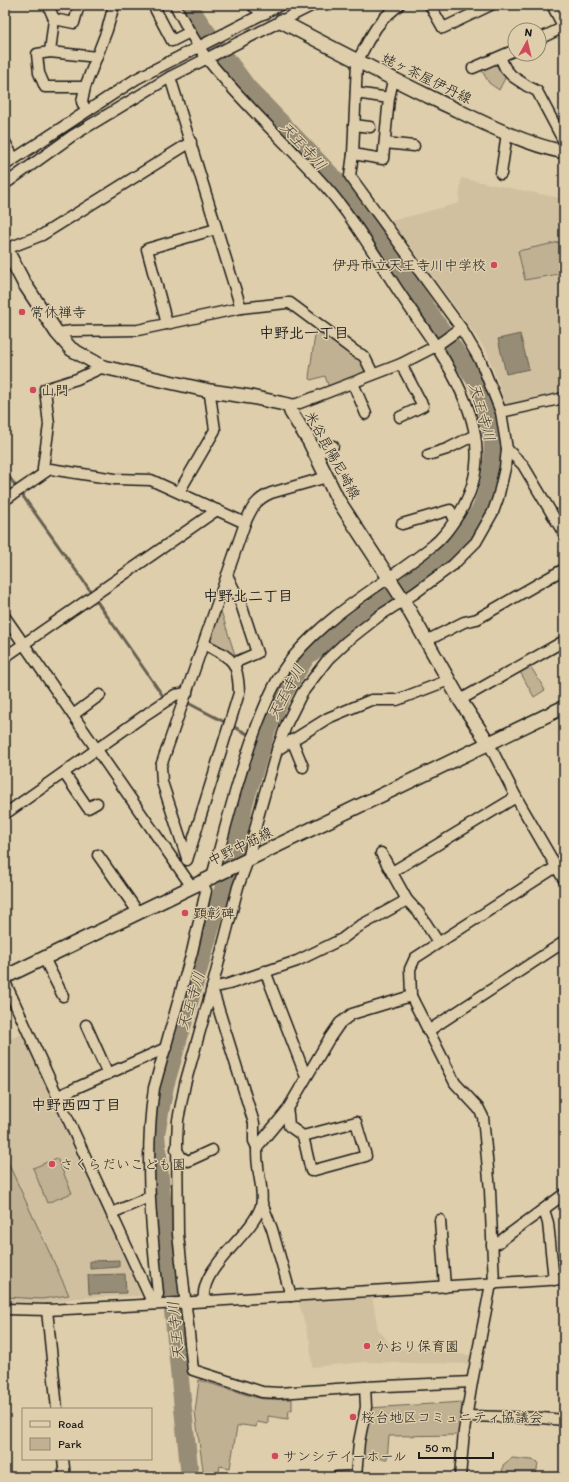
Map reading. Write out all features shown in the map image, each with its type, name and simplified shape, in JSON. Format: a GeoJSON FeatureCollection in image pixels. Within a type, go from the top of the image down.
{"type":"FeatureCollection","features":[{"type":"Feature","properties":{"kind":"main road"},"geometry":{"type":"LineString","coordinates":[[254,5],[265,12]]}},
{"type":"Feature","properties":{"kind":"main road","name":"姥ヶ茶屋伊丹線"},"geometry":{"type":"LineString","coordinates":[[281,21],[357,62],[487,125],[548,148],[564,152]]}},
{"type":"Feature","properties":{"kind":"main road","name":"米谷昆陽尼崎線"},"geometry":{"type":"LineString","coordinates":[[5,248],[24,283],[57,333],[71,349],[103,367],[210,391],[251,397],[289,405],[291,412],[338,500],[403,599],[460,700],[489,744]]}},
{"type":"Feature","properties":{"kind":"main road"},"geometry":{"type":"LineString","coordinates":[[489,744],[564,707]]}},
{"type":"Feature","properties":{"kind":"main road","name":"中野中筋線"},"geometry":{"type":"LineString","coordinates":[[5,977],[489,744]]}},
{"type":"Feature","properties":{"kind":"street"},"geometry":{"type":"LineString","coordinates":[[48,5],[54,19],[50,52]]}},
{"type":"Feature","properties":{"kind":"street"},"geometry":{"type":"LineString","coordinates":[[54,19],[74,23],[80,5]]}},
{"type":"Feature","properties":{"kind":"street"},"geometry":{"type":"LineString","coordinates":[[86,111],[82,102],[85,87],[107,30],[114,5]]}},
{"type":"Feature","properties":{"kind":"street"},"geometry":{"type":"LineString","coordinates":[[153,5],[172,41],[190,32]]}},
{"type":"Feature","properties":{"kind":"street"},"geometry":{"type":"LineString","coordinates":[[157,1304],[158,1294],[148,1176],[149,1132],[154,1088],[192,952],[206,891],[206,880],[252,736],[267,700],[292,658],[336,615],[390,579],[433,546],[447,531],[466,502],[472,486],[477,452],[469,410],[461,390],[438,345],[344,209],[323,184],[239,95],[190,32],[175,5]]}},
{"type":"Feature","properties":{"kind":"street"},"geometry":{"type":"LineString","coordinates":[[5,165],[136,79],[280,5]]}},
{"type":"Feature","properties":{"kind":"street"},"geometry":{"type":"LineString","coordinates":[[5,184],[72,136],[170,77],[313,5]]}},
{"type":"Feature","properties":{"kind":"street"},"geometry":{"type":"LineString","coordinates":[[399,5],[384,18],[376,28],[357,62],[350,176],[481,362],[501,412],[507,449],[505,468],[493,512],[476,542],[453,565],[379,616],[346,642],[328,659],[302,693],[287,723],[277,750],[245,861],[185,1084],[178,1120],[176,1149],[178,1234],[184,1303],[193,1370],[262,1392],[279,1393],[472,1382]]}},
{"type":"Feature","properties":{"kind":"street"},"geometry":{"type":"LineString","coordinates":[[430,5],[442,28],[491,5]]}},
{"type":"Feature","properties":{"kind":"street"},"geometry":{"type":"LineString","coordinates":[[547,34],[564,27],[552,5]]}},
{"type":"Feature","properties":{"kind":"street"},"geometry":{"type":"LineString","coordinates":[[85,87],[46,87],[39,73],[37,54],[50,52],[97,57]]}},
{"type":"Feature","properties":{"kind":"street"},"geometry":{"type":"LineString","coordinates":[[473,68],[507,54]]}},
{"type":"Feature","properties":{"kind":"street"},"geometry":{"type":"LineString","coordinates":[[500,57],[505,68],[512,76],[537,91],[564,142]]}},
{"type":"Feature","properties":{"kind":"street"},"geometry":{"type":"LineString","coordinates":[[170,77],[241,308]]}},
{"type":"Feature","properties":{"kind":"street"},"geometry":{"type":"LineString","coordinates":[[352,154],[383,159],[389,98],[392,85],[396,80]]}},
{"type":"Feature","properties":{"kind":"street"},"geometry":{"type":"LineString","coordinates":[[356,93],[389,98]]}},
{"type":"Feature","properties":{"kind":"street"},"geometry":{"type":"LineString","coordinates":[[354,125],[370,127]]}},
{"type":"Feature","properties":{"kind":"street"},"geometry":{"type":"LineString","coordinates":[[500,166],[507,132]]}},
{"type":"Feature","properties":{"kind":"street"},"geometry":{"type":"LineString","coordinates":[[5,142],[14,159]]}},
{"type":"Feature","properties":{"kind":"street"},"geometry":{"type":"LineString","coordinates":[[5,248],[42,235],[191,142]]}},
{"type":"Feature","properties":{"kind":"street"},"geometry":{"type":"LineString","coordinates":[[385,143],[414,146]]}},
{"type":"Feature","properties":{"kind":"street"},"geometry":{"type":"LineString","coordinates":[[166,324],[147,249],[216,229]]}},
{"type":"Feature","properties":{"kind":"street"},"geometry":{"type":"LineString","coordinates":[[57,333],[72,331],[138,330],[241,308],[290,303],[362,355],[373,374]]}},
{"type":"Feature","properties":{"kind":"street"},"geometry":{"type":"LineString","coordinates":[[289,405],[297,404],[353,384],[373,374],[401,364],[438,345],[459,330]]}},
{"type":"Feature","properties":{"kind":"street"},"geometry":{"type":"LineString","coordinates":[[400,417],[423,406],[401,364]]}},
{"type":"Feature","properties":{"kind":"street"},"geometry":{"type":"LineString","coordinates":[[43,473],[42,468],[49,425],[45,389],[77,379],[103,367]]}},
{"type":"Feature","properties":{"kind":"street"},"geometry":{"type":"LineString","coordinates":[[353,384],[366,414]]}},
{"type":"Feature","properties":{"kind":"street"},"geometry":{"type":"LineString","coordinates":[[179,492],[215,430],[210,391]]}},
{"type":"Feature","properties":{"kind":"street"},"geometry":{"type":"LineString","coordinates":[[501,412],[563,401]]}},
{"type":"Feature","properties":{"kind":"street"},"geometry":{"type":"LineString","coordinates":[[428,455],[447,449],[475,436]]}},
{"type":"Feature","properties":{"kind":"street"},"geometry":{"type":"LineString","coordinates":[[315,455],[333,446]]}},
{"type":"Feature","properties":{"kind":"street"},"geometry":{"type":"LineString","coordinates":[[507,449],[523,465],[564,534]]}},
{"type":"Feature","properties":{"kind":"street"},"geometry":{"type":"LineString","coordinates":[[5,500],[50,469],[115,479],[151,480],[245,523]]}},
{"type":"Feature","properties":{"kind":"street"},"geometry":{"type":"LineString","coordinates":[[187,858],[162,782],[161,766],[245,523],[254,504],[263,497],[271,493],[327,477]]}},
{"type":"Feature","properties":{"kind":"street"},"geometry":{"type":"LineString","coordinates":[[5,657],[217,510]]}},
{"type":"Feature","properties":{"kind":"street"},"geometry":{"type":"LineString","coordinates":[[402,524],[450,510],[455,520]]}},
{"type":"Feature","properties":{"kind":"street"},"geometry":{"type":"LineString","coordinates":[[426,641],[464,622],[477,619],[564,569]]}},
{"type":"Feature","properties":{"kind":"street"},"geometry":{"type":"LineString","coordinates":[[227,575],[241,604],[257,653],[234,663]]}},
{"type":"Feature","properties":{"kind":"street"},"geometry":{"type":"LineString","coordinates":[[5,617],[182,873],[206,880]]}},
{"type":"Feature","properties":{"kind":"street"},"geometry":{"type":"LineString","coordinates":[[460,700],[564,641]]}},
{"type":"Feature","properties":{"kind":"street"},"geometry":{"type":"LineString","coordinates":[[182,873],[239,693],[239,676],[234,663],[229,657],[204,644]]}},
{"type":"Feature","properties":{"kind":"street"},"geometry":{"type":"LineString","coordinates":[[277,750],[328,718],[371,700],[397,700],[449,680]]}},
{"type":"Feature","properties":{"kind":"street"},"geometry":{"type":"LineString","coordinates":[[5,814],[148,713],[175,696],[187,693]]}},
{"type":"Feature","properties":{"kind":"street"},"geometry":{"type":"LineString","coordinates":[[73,715],[100,695]]}},
{"type":"Feature","properties":{"kind":"street"},"geometry":{"type":"LineString","coordinates":[[292,740],[303,767]]}},
{"type":"Feature","properties":{"kind":"street"},"geometry":{"type":"LineString","coordinates":[[489,744],[516,797],[564,879]]}},
{"type":"Feature","properties":{"kind":"street"},"geometry":{"type":"LineString","coordinates":[[64,772],[89,808]]}},
{"type":"Feature","properties":{"kind":"street"},"geometry":{"type":"LineString","coordinates":[[392,872],[516,797]]}},
{"type":"Feature","properties":{"kind":"street"},"geometry":{"type":"LineString","coordinates":[[381,853],[407,900],[420,914],[438,942]]}},
{"type":"Feature","properties":{"kind":"street"},"geometry":{"type":"LineString","coordinates":[[98,855],[102,867],[138,912]]}},
{"type":"Feature","properties":{"kind":"street"},"geometry":{"type":"LineString","coordinates":[[460,1477],[466,1416],[492,1284],[490,1190],[483,1117],[479,1109],[455,1083],[428,1031],[411,996],[410,969],[415,958],[556,867]]}},
{"type":"Feature","properties":{"kind":"street"},"geometry":{"type":"LineString","coordinates":[[212,988],[229,984],[297,961],[328,946],[407,900]]}},
{"type":"Feature","properties":{"kind":"street"},"geometry":{"type":"LineString","coordinates":[[428,1031],[564,942]]}},
{"type":"Feature","properties":{"kind":"street"},"geometry":{"type":"LineString","coordinates":[[44,958],[63,996]]}},
{"type":"Feature","properties":{"kind":"street"},"geometry":{"type":"LineString","coordinates":[[265,971],[306,1077]]}},
{"type":"Feature","properties":{"kind":"street"},"geometry":{"type":"LineString","coordinates":[[5,982],[112,1213],[157,1304]]}},
{"type":"Feature","properties":{"kind":"street"},"geometry":{"type":"LineString","coordinates":[[212,988],[254,1123],[254,1141],[257,1147],[262,1203],[272,1229],[291,1296]]}},
{"type":"Feature","properties":{"kind":"street"},"geometry":{"type":"LineString","coordinates":[[257,1147],[286,1112],[329,1039],[340,1024],[352,1014],[411,996]]}},
{"type":"Feature","properties":{"kind":"street"},"geometry":{"type":"LineString","coordinates":[[86,1025],[108,1074]]}},
{"type":"Feature","properties":{"kind":"street"},"geometry":{"type":"LineString","coordinates":[[58,1096],[166,1048]]}},
{"type":"Feature","properties":{"kind":"street"},"geometry":{"type":"LineString","coordinates":[[286,1112],[288,1114],[289,1126],[303,1136],[312,1171],[366,1156],[356,1122],[303,1136]]}},
{"type":"Feature","properties":{"kind":"street"},"geometry":{"type":"LineString","coordinates":[[176,1149],[181,1157],[188,1161],[212,1150]]}},
{"type":"Feature","properties":{"kind":"street"},"geometry":{"type":"LineString","coordinates":[[492,1245],[498,1243],[564,1194]]}},
{"type":"Feature","properties":{"kind":"street"},"geometry":{"type":"LineString","coordinates":[[112,1213],[149,1197]]}},
{"type":"Feature","properties":{"kind":"street"},"geometry":{"type":"LineString","coordinates":[[204,1301],[203,1296],[207,1284],[216,1267],[227,1251],[257,1217],[262,1203]]}},
{"type":"Feature","properties":{"kind":"street"},"geometry":{"type":"LineString","coordinates":[[5,1309],[47,1310],[184,1303],[559,1279],[544,1210]]}},
{"type":"Feature","properties":{"kind":"street"},"geometry":{"type":"LineString","coordinates":[[440,1220],[444,1235],[445,1287]]}},
{"type":"Feature","properties":{"kind":"street"},"geometry":{"type":"LineString","coordinates":[[47,1310],[57,1408]]}},
{"type":"Feature","properties":{"kind":"street"},"geometry":{"type":"LineString","coordinates":[[337,1477],[356,1476],[359,1442],[366,1407],[365,1387]]}},
{"type":"Feature","properties":{"kind":"street"},"geometry":{"type":"LineString","coordinates":[[466,1416],[564,1420]]}},
{"type":"Feature","properties":{"kind":"street"},"geometry":{"type":"LineString","coordinates":[[63,1460],[65,1477]]}},
{"type":"Feature","properties":{"kind":"shaded area","name":"伊丹市立天王寺川中学校"},"geometry":{"type":"Polygon","coordinates":[[[461,178],[564,199],[564,392],[506,405],[487,352],[391,221],[459,203],[461,178]]]}},
{"type":"Feature","properties":{"kind":"shaded area"},"geometry":{"type":"Polygon","coordinates":[[[520,334],[529,369],[506,374],[498,339],[520,334]]]}},
{"type":"Feature","properties":{"kind":"shaded area"},"geometry":{"type":"Polygon","coordinates":[[[24,1033],[121,1248],[141,1296],[75,1298],[42,1304],[5,1304],[5,1041],[24,1033]]]}},
{"type":"Feature","properties":{"kind":"shaded area"},"geometry":{"type":"Polygon","coordinates":[[[119,1260],[119,1267],[90,1269],[90,1261],[119,1260]]]}},
{"type":"Feature","properties":{"kind":"shaded area"},"geometry":{"type":"Polygon","coordinates":[[[125,1274],[126,1293],[89,1294],[88,1275],[125,1274]]]}},
{"type":"Feature","properties":{"kind":"shaded area"},"geometry":{"type":"Polygon","coordinates":[[[372,1296],[378,1329],[394,1349],[419,1349],[474,1356],[472,1364],[365,1362],[312,1367],[310,1342],[298,1300],[372,1296]]]}},
{"type":"Feature","properties":{"kind":"green space"},"geometry":{"type":"Polygon","coordinates":[[[492,64],[496,65],[506,76],[499,90],[489,83],[481,69],[492,64]]]}},
{"type":"Feature","properties":{"kind":"green space"},"geometry":{"type":"Polygon","coordinates":[[[564,241],[564,273],[525,280],[518,251],[564,241]]]}},
{"type":"Feature","properties":{"kind":"green space"},"geometry":{"type":"Polygon","coordinates":[[[316,328],[363,360],[371,373],[329,388],[325,376],[311,380],[309,377],[316,328]]]}},
{"type":"Feature","properties":{"kind":"green space"},"geometry":{"type":"Polygon","coordinates":[[[220,608],[236,658],[213,645],[210,641],[220,608]]]}},
{"type":"Feature","properties":{"kind":"green space"},"geometry":{"type":"Polygon","coordinates":[[[529,664],[545,690],[534,697],[519,670],[529,664]]]}},
{"type":"Feature","properties":{"kind":"green space"},"geometry":{"type":"Polygon","coordinates":[[[5,1156],[69,1295],[42,1299],[5,1297],[5,1156]]]}},
{"type":"Feature","properties":{"kind":"green space"},"geometry":{"type":"Polygon","coordinates":[[[57,1158],[72,1193],[47,1203],[33,1168],[57,1158]]]}},
{"type":"Feature","properties":{"kind":"green space"},"geometry":{"type":"Polygon","coordinates":[[[199,1380],[254,1397],[265,1399],[292,1399],[292,1410],[289,1410],[288,1419],[268,1416],[268,1424],[257,1422],[256,1427],[242,1425],[237,1427],[230,1468],[220,1466],[218,1477],[204,1477],[195,1412],[199,1380]]]}},
{"type":"Feature","properties":{"kind":"green space"},"geometry":{"type":"Polygon","coordinates":[[[463,1402],[460,1435],[389,1436],[387,1459],[362,1458],[364,1429],[369,1408],[463,1402]]]}},
{"type":"Feature","properties":{"kind":"green space"},"geometry":{"type":"Polygon","coordinates":[[[512,1458],[538,1462],[536,1477],[502,1477],[503,1465],[512,1458]]]}},
{"type":"Feature","properties":{"kind":"waterway","name":"天王寺川"},"geometry":{"type":"LineString","coordinates":[[188,5],[248,88],[350,195],[478,384],[486,409],[493,442],[492,467],[488,488],[481,509],[457,543],[431,566],[307,656],[283,693],[266,732],[244,804],[236,849],[210,930],[165,1086],[156,1134],[190,1477]]}},
{"type":"Feature","properties":{"kind":"waterway"},"geometry":{"type":"LineString","coordinates":[[5,471],[92,593]]}},
{"type":"Feature","properties":{"kind":"waterway"},"geometry":{"type":"LineString","coordinates":[[96,600],[165,697]]}},
{"type":"Feature","properties":{"kind":"waterway"},"geometry":{"type":"LineString","coordinates":[[186,702],[263,742]]}},
{"type":"Feature","properties":{"kind":"place","name":"伊丹市立天王寺川中学校"},"geometry":{"type":"Point","coordinates":[494,265]}},
{"type":"Feature","properties":{"kind":"place","name":"常休禅寺"},"geometry":{"type":"Point","coordinates":[22,312]}},
{"type":"Feature","properties":{"kind":"place","name":"山門"},"geometry":{"type":"Point","coordinates":[33,390]}},
{"type":"Feature","properties":{"kind":"place","name":"顕彰碑"},"geometry":{"type":"Point","coordinates":[185,913]}},
{"type":"Feature","properties":{"kind":"place","name":"さくらだいこども園"},"geometry":{"type":"Point","coordinates":[52,1164]}},
{"type":"Feature","properties":{"kind":"place","name":"かおり保育園"},"geometry":{"type":"Point","coordinates":[367,1346]}},
{"type":"Feature","properties":{"kind":"place","name":"桜台地区コミュニティ協議会"},"geometry":{"type":"Point","coordinates":[353,1417]}},
{"type":"Feature","properties":{"kind":"place","name":"サンシテイーホール"},"geometry":{"type":"Point","coordinates":[275,1456]}},
{"type":"Feature","properties":{"kind":"district","name":"中野北一丁目"},"geometry":{"type":"Point","coordinates":[304,333]}},
{"type":"Feature","properties":{"kind":"district","name":"中野北二丁目"},"geometry":{"type":"Point","coordinates":[248,596]}},
{"type":"Feature","properties":{"kind":"district","name":"中野西四丁目"},"geometry":{"type":"Point","coordinates":[76,1105]}}]}
